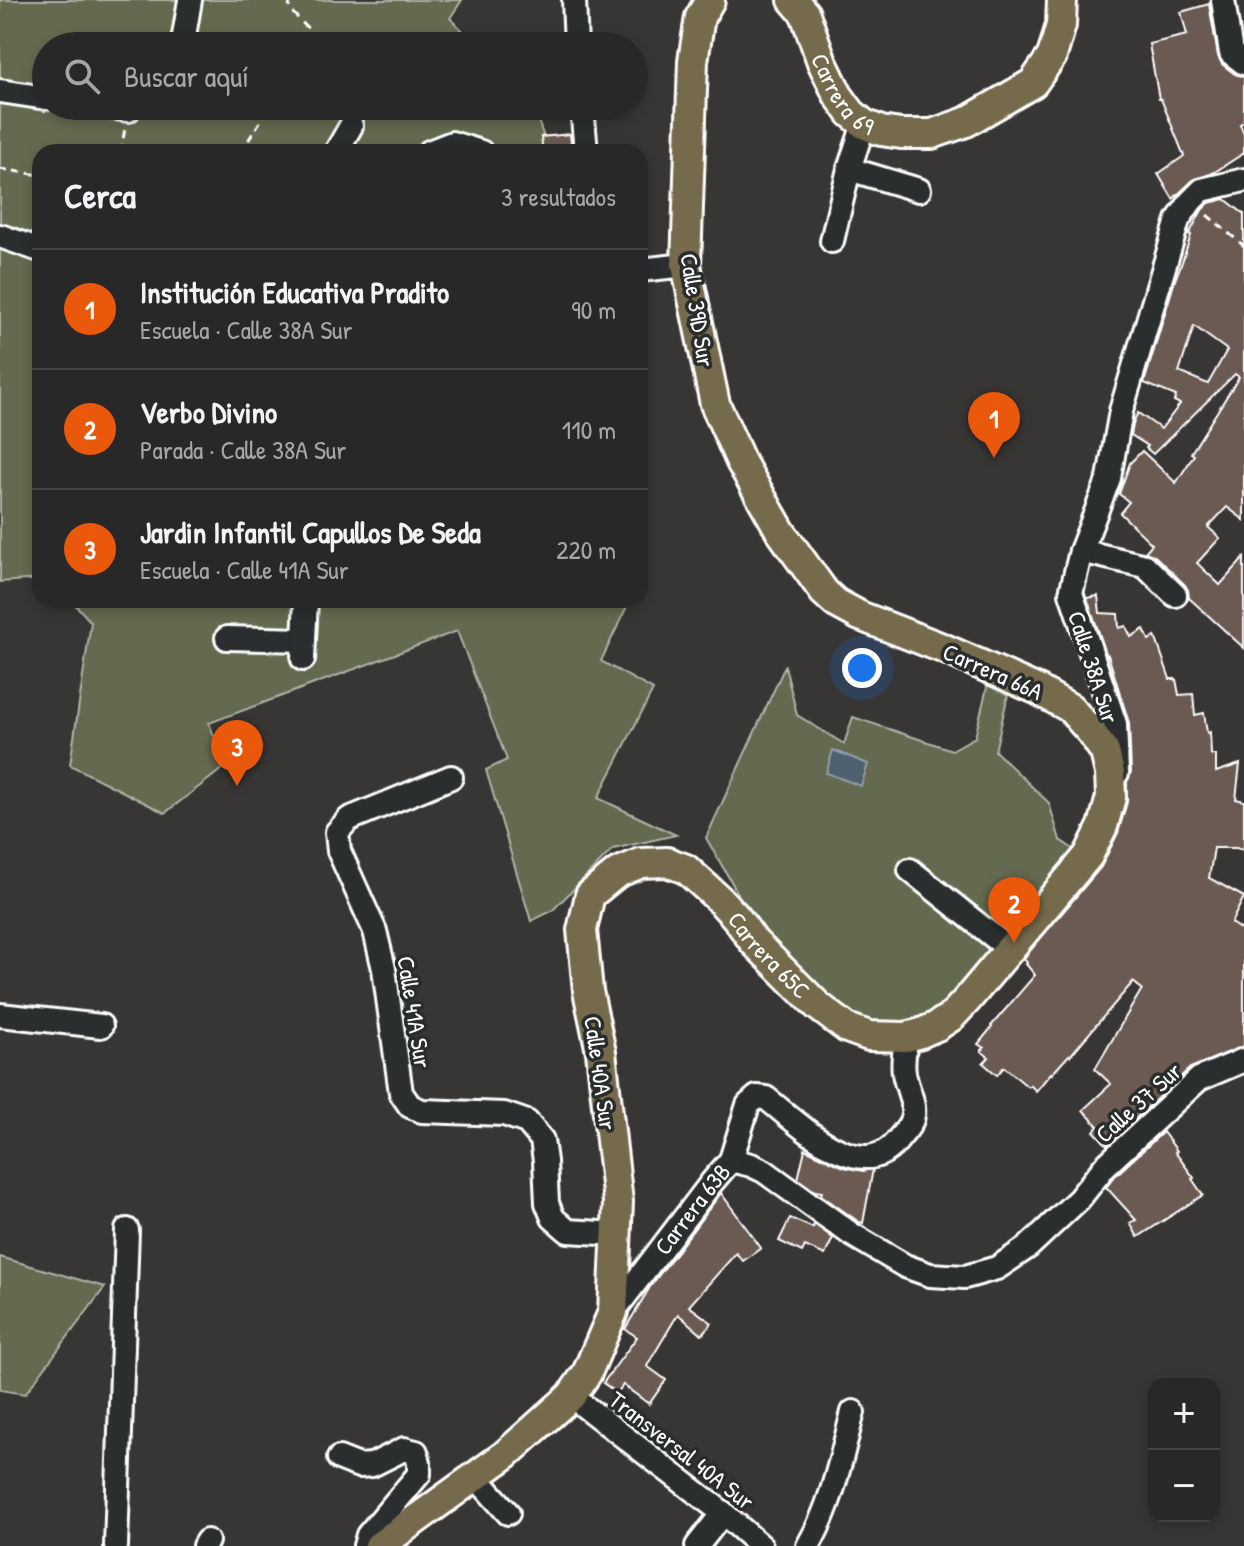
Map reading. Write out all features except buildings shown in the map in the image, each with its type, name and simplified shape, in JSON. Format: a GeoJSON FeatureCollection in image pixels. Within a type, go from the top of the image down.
{"type":"FeatureCollection","features":[{"type":"Feature","properties":{"kind":"main road","name":"Calle 39D Sur"},"geometry":{"type":"LineString","coordinates":[[710,0],[700,17],[693,61],[686,265],[715,404],[741,462],[781,532],[824,592]]}},
{"type":"Feature","properties":{"kind":"main road","name":"Carrera 69"},"geometry":{"type":"LineString","coordinates":[[793,0],[805,14],[822,62],[838,95],[851,113],[864,124],[901,134],[932,134],[966,122],[1033,83],[1052,56],[1061,25],[1062,0]]}},
{"type":"Feature","properties":{"kind":"main road","name":"Carrera 66A"},"geometry":{"type":"LineString","coordinates":[[824,592],[836,603],[860,616],[945,649],[1038,690],[1070,708],[1105,752],[1111,797]]}},
{"type":"Feature","properties":{"kind":"main road","name":"Calle 38A Sur"},"geometry":{"type":"LineString","coordinates":[[906,1037],[937,1026],[952,1016],[1088,856],[1103,826],[1111,797]]}},
{"type":"Feature","properties":{"kind":"main road","name":"Carrera 65C"},"geometry":{"type":"LineString","coordinates":[[641,863],[667,862],[686,869],[719,899],[754,942],[818,1006],[847,1028],[869,1036],[906,1037]]}},
{"type":"Feature","properties":{"kind":"main road","name":"Calle 40A Sur"},"geometry":{"type":"LineString","coordinates":[[613,1312],[618,1202],[601,1052],[588,991],[582,930],[590,895],[617,873],[641,863]]}},
{"type":"Feature","properties":{"kind":"main road","name":"Carrera 63B"},"geometry":{"type":"LineString","coordinates":[[379,1546],[505,1455],[571,1396],[587,1373],[613,1312]]}},
{"type":"Feature","properties":{"kind":"street"},"geometry":{"type":"LineString","coordinates":[[185,32],[190,0]]}},
{"type":"Feature","properties":{"kind":"street"},"geometry":{"type":"LineString","coordinates":[[574,0],[575,32]]}},
{"type":"Feature","properties":{"kind":"street"},"geometry":{"type":"LineString","coordinates":[[1223,0],[1231,53],[1244,63]]}},
{"type":"Feature","properties":{"kind":"street"},"geometry":{"type":"LineString","coordinates":[[0,91],[32,96]]}},
{"type":"Feature","properties":{"kind":"street"},"geometry":{"type":"LineString","coordinates":[[583,120],[585,144]]}},
{"type":"Feature","properties":{"kind":"street"},"geometry":{"type":"LineString","coordinates":[[832,241],[849,169],[864,124]]}},
{"type":"Feature","properties":{"kind":"street"},"geometry":{"type":"LineString","coordinates":[[341,144],[351,126]]}},
{"type":"Feature","properties":{"kind":"street"},"geometry":{"type":"LineString","coordinates":[[849,169],[919,190]]}},
{"type":"Feature","properties":{"kind":"street"},"geometry":{"type":"LineString","coordinates":[[1196,196],[1244,180]]}},
{"type":"Feature","properties":{"kind":"street","name":"Calle 38A Sur"},"geometry":{"type":"LineString","coordinates":[[1111,797],[1118,781],[1115,724],[1071,593],[1081,551],[1109,478],[1121,411],[1178,220],[1196,196]]}},
{"type":"Feature","properties":{"kind":"street"},"geometry":{"type":"LineString","coordinates":[[0,236],[32,247]]}},
{"type":"Feature","properties":{"kind":"street"},"geometry":{"type":"LineString","coordinates":[[648,269],[686,265]]}},
{"type":"Feature","properties":{"kind":"street"},"geometry":{"type":"LineString","coordinates":[[1081,551],[1145,566],[1175,595]]}},
{"type":"Feature","properties":{"kind":"street"},"geometry":{"type":"LineString","coordinates":[[227,638],[304,650],[306,608]]}},
{"type":"Feature","properties":{"kind":"street","name":"Calle 41A Sur"},"geometry":{"type":"LineString","coordinates":[[451,777],[349,819],[337,832],[339,851],[375,931],[384,969],[401,1093],[410,1106],[422,1111],[504,1114],[527,1122],[542,1140],[547,1203],[553,1218],[568,1231],[618,1234]]}},
{"type":"Feature","properties":{"kind":"street"},"geometry":{"type":"LineString","coordinates":[[910,870],[1009,949]]}},
{"type":"Feature","properties":{"kind":"street"},"geometry":{"type":"LineString","coordinates":[[0,1015],[101,1026]]}},
{"type":"Feature","properties":{"kind":"street"},"geometry":{"type":"LineString","coordinates":[[731,1160],[748,1105],[757,1097],[766,1098],[822,1143],[840,1151],[872,1156],[892,1146],[913,1119],[903,1069],[906,1037]]}},
{"type":"Feature","properties":{"kind":"street","name":"Calle 37 Sur"},"geometry":{"type":"LineString","coordinates":[[1079,1199],[1105,1166],[1199,1079],[1244,1060]]}},
{"type":"Feature","properties":{"kind":"street","name":"Carrera 63B"},"geometry":{"type":"LineString","coordinates":[[613,1312],[731,1160],[764,1171],[851,1234],[905,1266],[930,1275],[965,1277],[997,1268],[1028,1247],[1079,1199]]}},
{"type":"Feature","properties":{"kind":"street"},"geometry":{"type":"LineString","coordinates":[[116,1546],[127,1230]]}},
{"type":"Feature","properties":{"kind":"street","name":"Transversal 40A Sur"},"geometry":{"type":"LineString","coordinates":[[571,1396],[761,1546]]}},
{"type":"Feature","properties":{"kind":"street"},"geometry":{"type":"LineString","coordinates":[[808,1546],[831,1495],[853,1412]]}},
{"type":"Feature","properties":{"kind":"street"},"geometry":{"type":"LineString","coordinates":[[339,1458],[359,1466],[372,1465],[404,1449],[416,1452],[419,1474],[368,1535],[365,1546]]}},
{"type":"Feature","properties":{"kind":"street"},"geometry":{"type":"LineString","coordinates":[[476,1477],[508,1513]]}},
{"type":"Feature","properties":{"kind":"street"},"geometry":{"type":"LineString","coordinates":[[697,1546],[723,1513]]}},
{"type":"Feature","properties":{"kind":"path"},"geometry":{"type":"LineString","coordinates":[[290,0],[289,9],[311,32]]}},
{"type":"Feature","properties":{"kind":"path"},"geometry":{"type":"LineString","coordinates":[[246,144],[261,120]]}},
{"type":"Feature","properties":{"kind":"path"},"geometry":{"type":"LineString","coordinates":[[0,169],[32,174]]}},
{"type":"Feature","properties":{"kind":"path"},"geometry":{"type":"LineString","coordinates":[[1196,196],[1244,246]]}},
{"type":"Feature","properties":{"kind":"green space"},"geometry":{"type":"Polygon","coordinates":[[[0,0],[462,0],[450,18],[464,32],[32,32],[32,120],[538,120],[546,144],[32,144],[32,580],[0,582],[0,0]]]}},
{"type":"Feature","properties":{"kind":"green space"},"geometry":{"type":"Polygon","coordinates":[[[78,608],[626,608],[601,661],[653,690],[598,798],[676,835],[613,849],[552,911],[531,921],[486,770],[507,760],[457,631],[209,723],[226,766],[165,813],[70,765],[91,622],[78,608]]]}},
{"type":"Feature","properties":{"kind":"green space"},"geometry":{"type":"Polygon","coordinates":[[[785,666],[797,715],[844,744],[853,717],[952,750],[975,737],[989,679],[1010,686],[995,751],[1049,803],[1060,840],[1079,853],[1001,944],[929,1018],[875,1028],[817,997],[759,930],[706,838],[785,666]]]}},
{"type":"Feature","properties":{"kind":"green space"},"geometry":{"type":"Polygon","coordinates":[[[0,1257],[105,1287],[25,1394],[0,1390],[0,1257]]]}},
{"type":"Feature","properties":{"kind":"water"},"geometry":{"type":"Polygon","coordinates":[[[833,750],[868,764],[861,786],[826,773],[833,750]]]}},
{"type":"Feature","properties":{"kind":"place","name":"Institución Educativa Pradito"},"geometry":{"type":"Point","coordinates":[994,458]}},
{"type":"Feature","properties":{"kind":"place","name":"Jardin Infantil Capullos De Seda"},"geometry":{"type":"Point","coordinates":[237,786]}},
{"type":"Feature","properties":{"kind":"place","name":"Verbo Divino"},"geometry":{"type":"Point","coordinates":[1014,943]}}]}
